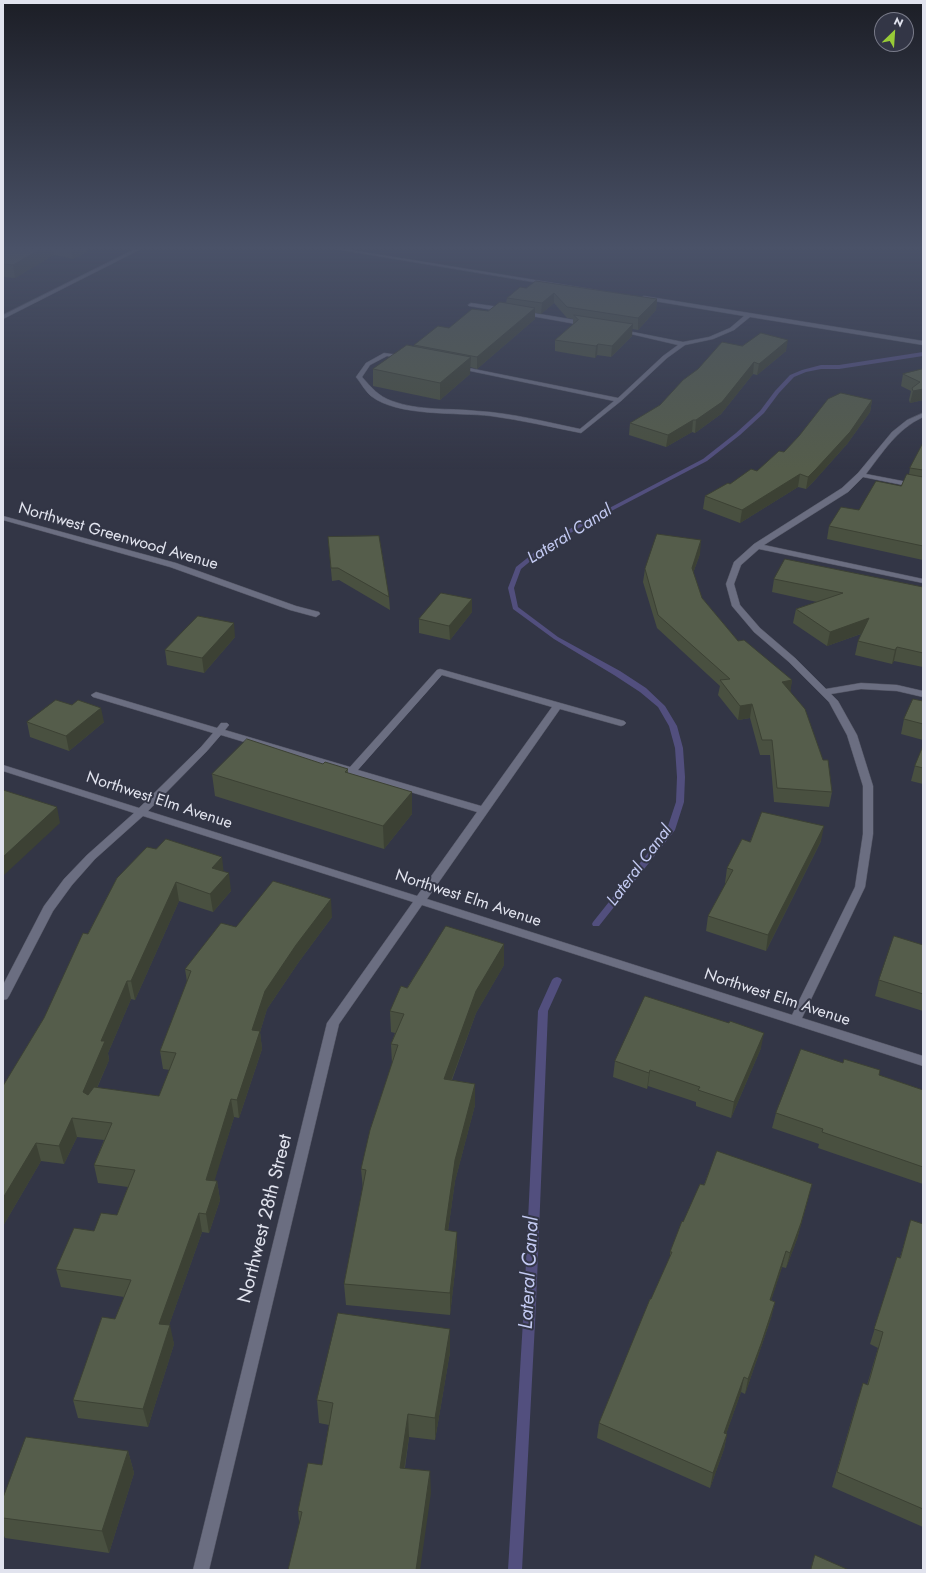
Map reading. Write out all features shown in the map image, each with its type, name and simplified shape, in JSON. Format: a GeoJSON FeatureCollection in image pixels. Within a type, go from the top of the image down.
{"type":"FeatureCollection","features":[{"type":"Feature","properties":{"kind":"street"},"geometry":{"type":"LineString","coordinates":[[574,322],[596,326]]}},
{"type":"Feature","properties":{"kind":"street"},"geometry":{"type":"LineString","coordinates":[[417,360],[386,354],[368,364],[359,377],[365,383],[368,391],[376,397],[391,403],[408,407],[492,414],[581,431],[619,400],[665,357],[683,344],[711,338],[732,328],[739,322]]}},
{"type":"Feature","properties":{"kind":"street"},"geometry":{"type":"LineString","coordinates":[[795,322],[923,343]]}},
{"type":"Feature","properties":{"kind":"street"},"geometry":{"type":"LineString","coordinates":[[611,329],[683,344]]}},
{"type":"Feature","properties":{"kind":"street"},"geometry":{"type":"LineString","coordinates":[[448,366],[619,400]]}},
{"type":"Feature","properties":{"kind":"street"},"geometry":{"type":"LineString","coordinates":[[795,1020],[860,887],[868,834],[868,786],[852,735],[833,701],[792,660],[757,630],[736,606],[730,584],[737,564],[757,546],[845,490],[861,475],[894,433],[909,421],[923,415]]}},
{"type":"Feature","properties":{"kind":"street"},"geometry":{"type":"LineString","coordinates":[[861,475],[923,487]]}},
{"type":"Feature","properties":{"kind":"street","name":"Northwest Greenwood Avenue"},"geometry":{"type":"LineString","coordinates":[[3,518],[173,565],[293,608],[316,614]]}},
{"type":"Feature","properties":{"kind":"street"},"geometry":{"type":"LineString","coordinates":[[757,546],[923,581]]}},
{"type":"Feature","properties":{"kind":"street"},"geometry":{"type":"LineString","coordinates":[[352,771],[440,672],[621,723]]}},
{"type":"Feature","properties":{"kind":"street"},"geometry":{"type":"LineString","coordinates":[[823,692],[861,686],[896,688],[923,694]]}},
{"type":"Feature","properties":{"kind":"street"},"geometry":{"type":"LineString","coordinates":[[96,695],[222,729],[352,771],[483,810]]}},
{"type":"Feature","properties":{"kind":"street","name":"Northwest 28th Street"},"geometry":{"type":"LineString","coordinates":[[201,1570],[333,1023],[418,900],[558,705]]}},
{"type":"Feature","properties":{"kind":"street"},"geometry":{"type":"LineString","coordinates":[[3,996],[48,910],[68,882],[91,857],[141,812],[222,729]]}},
{"type":"Feature","properties":{"kind":"street","name":"Northwest Elm Avenue"},"geometry":{"type":"LineString","coordinates":[[3,768],[923,1061]]}},
{"type":"Feature","properties":{"kind":"building"},"geometry":{"type":"Polygon","coordinates":[[[456,322],[518,322],[477,357],[414,345],[438,326],[449,328],[456,322]]]}},
{"type":"Feature","properties":{"kind":"building"},"geometry":{"type":"Polygon","coordinates":[[[575,322],[623,322],[633,324],[612,346],[598,344],[596,346],[555,340],[575,322]]]}},
{"type":"Feature","properties":{"kind":"building"},"geometry":{"type":"Polygon","coordinates":[[[761,333],[788,340],[759,364],[754,362],[722,402],[696,420],[693,420],[668,435],[630,423],[660,405],[683,380],[698,369],[722,342],[742,346],[761,333]]]}},
{"type":"Feature","properties":{"kind":"building"},"geometry":{"type":"Polygon","coordinates":[[[407,345],[471,357],[440,383],[373,369],[407,345]]]}},
{"type":"Feature","properties":{"kind":"building"},"geometry":{"type":"Polygon","coordinates":[[[923,369],[923,389],[913,391],[912,388],[920,382],[903,374],[923,369]]]}},
{"type":"Feature","properties":{"kind":"building"},"geometry":{"type":"Polygon","coordinates":[[[841,393],[872,400],[850,432],[808,477],[800,474],[742,510],[705,496],[728,483],[730,484],[751,469],[757,471],[779,451],[784,452],[799,436],[828,399],[841,393]]]}},
{"type":"Feature","properties":{"kind":"building"},"geometry":{"type":"Polygon","coordinates":[[[923,443],[923,470],[910,468],[923,443]]]}},
{"type":"Feature","properties":{"kind":"building"},"geometry":{"type":"Polygon","coordinates":[[[907,474],[923,477],[923,546],[829,526],[841,507],[859,510],[876,481],[901,486],[907,474]]]}},
{"type":"Feature","properties":{"kind":"building"},"geometry":{"type":"Polygon","coordinates":[[[657,534],[701,540],[692,568],[702,598],[738,641],[744,640],[792,680],[782,682],[805,709],[823,760],[828,760],[832,792],[777,788],[772,740],[762,740],[752,704],[740,706],[720,680],[730,679],[658,615],[645,569],[657,534]]]}},
{"type":"Feature","properties":{"kind":"building"},"geometry":{"type":"Polygon","coordinates":[[[379,536],[389,597],[338,568],[331,568],[328,537],[379,536]]]}},
{"type":"Feature","properties":{"kind":"building"},"geometry":{"type":"Polygon","coordinates":[[[785,559],[923,587],[923,653],[897,647],[895,650],[858,641],[869,618],[830,632],[796,609],[843,593],[774,579],[785,559]]]}},
{"type":"Feature","properties":{"kind":"building"},"geometry":{"type":"Polygon","coordinates":[[[441,593],[472,599],[449,626],[419,619],[441,593]]]}},
{"type":"Feature","properties":{"kind":"building"},"geometry":{"type":"Polygon","coordinates":[[[198,616],[234,623],[202,658],[165,650],[198,616]]]}},
{"type":"Feature","properties":{"kind":"building"},"geometry":{"type":"Polygon","coordinates":[[[913,699],[923,701],[923,724],[904,719],[913,699]]]}},
{"type":"Feature","properties":{"kind":"building"},"geometry":{"type":"Polygon","coordinates":[[[56,700],[72,705],[78,700],[101,708],[66,736],[27,722],[56,700]]]}},
{"type":"Feature","properties":{"kind":"building"},"geometry":{"type":"Polygon","coordinates":[[[247,739],[323,764],[325,762],[348,769],[345,772],[412,792],[383,826],[212,774],[247,739]]]}},
{"type":"Feature","properties":{"kind":"building"},"geometry":{"type":"Polygon","coordinates":[[[923,746],[923,768],[915,766],[923,746]]]}},
{"type":"Feature","properties":{"kind":"building"},"geometry":{"type":"Polygon","coordinates":[[[3,790],[57,807],[3,857],[3,790]]]}},
{"type":"Feature","properties":{"kind":"building"},"geometry":{"type":"Polygon","coordinates":[[[762,812],[824,826],[768,935],[708,916],[733,870],[727,868],[742,839],[750,842],[762,812]]]}},
{"type":"Feature","properties":{"kind":"building"},"geometry":{"type":"Polygon","coordinates":[[[166,839],[222,857],[212,868],[229,873],[210,894],[176,882],[131,981],[127,981],[101,1041],[105,1041],[83,1092],[88,1095],[94,1087],[159,1096],[176,1053],[160,1051],[191,971],[185,969],[221,923],[236,927],[273,881],[331,899],[296,945],[265,991],[252,1030],[260,1031],[237,1100],[231,1099],[206,1180],[217,1181],[206,1214],[199,1213],[159,1324],[170,1325],[143,1409],[73,1400],[102,1317],[115,1319],[131,1280],[56,1269],[74,1228],[94,1231],[101,1213],[117,1215],[135,1170],[94,1165],[112,1123],[72,1118],[59,1146],[36,1143],[3,1198],[3,1086],[44,1018],[83,933],[88,934],[117,878],[147,847],[156,849],[166,839]]]}},
{"type":"Feature","properties":{"kind":"building"},"geometry":{"type":"Polygon","coordinates":[[[446,926],[504,944],[476,991],[444,1079],[475,1084],[455,1160],[445,1230],[457,1232],[450,1293],[344,1284],[366,1170],[361,1169],[370,1130],[398,1045],[391,1044],[404,1014],[390,1011],[401,986],[407,988],[446,926]]]}},
{"type":"Feature","properties":{"kind":"building"},"geometry":{"type":"Polygon","coordinates":[[[894,936],[923,945],[923,994],[879,980],[894,936]]]}},
{"type":"Feature","properties":{"kind":"building"},"geometry":{"type":"Polygon","coordinates":[[[645,996],[729,1023],[730,1021],[764,1033],[734,1102],[698,1090],[700,1087],[650,1070],[649,1073],[615,1061],[645,996]]]}},
{"type":"Feature","properties":{"kind":"building"},"geometry":{"type":"Polygon","coordinates":[[[801,1049],[843,1063],[844,1059],[880,1070],[879,1075],[923,1090],[923,1167],[822,1132],[823,1129],[776,1113],[801,1049]]]}},
{"type":"Feature","properties":{"kind":"building"},"geometry":{"type":"Polygon","coordinates":[[[717,1151],[812,1184],[801,1223],[790,1253],[786,1251],[770,1300],[775,1302],[761,1344],[748,1379],[744,1377],[724,1433],[727,1434],[713,1473],[599,1423],[650,1299],[672,1252],[670,1252],[682,1221],[683,1222],[700,1184],[704,1185],[717,1151]]]}},
{"type":"Feature","properties":{"kind":"building"},"geometry":{"type":"Polygon","coordinates":[[[911,1220],[923,1224],[923,1509],[837,1472],[863,1383],[868,1385],[883,1332],[874,1329],[897,1257],[900,1258],[911,1220]]]}},
{"type":"Feature","properties":{"kind":"building"},"geometry":{"type":"Polygon","coordinates":[[[338,1313],[450,1329],[435,1418],[408,1414],[400,1468],[430,1471],[416,1570],[288,1570],[302,1512],[298,1511],[308,1463],[322,1465],[333,1403],[317,1400],[338,1313]]]}},
{"type":"Feature","properties":{"kind":"building"},"geometry":{"type":"Polygon","coordinates":[[[26,1437],[128,1451],[102,1531],[3,1518],[3,1498],[26,1437]]]}},
{"type":"Feature","properties":{"kind":"building"},"geometry":{"type":"Polygon","coordinates":[[[815,1555],[849,1570],[811,1570],[815,1555]]]}},
{"type":"Feature","properties":{"kind":"waterway","name":"Lateral Canal"},"geometry":{"type":"LineString","coordinates":[[596,924],[671,830],[680,802],[681,777],[679,748],[673,726],[661,706],[643,690],[617,673],[556,638],[515,608],[511,588],[518,568],[543,548],[575,528],[705,460],[738,434],[762,412],[777,392],[792,376],[804,371],[821,367],[839,367],[923,354]]}},
{"type":"Feature","properties":{"kind":"waterway","name":"Lateral Canal"},"geometry":{"type":"LineString","coordinates":[[515,1570],[530,1304],[543,1011],[557,980]]}}]}
